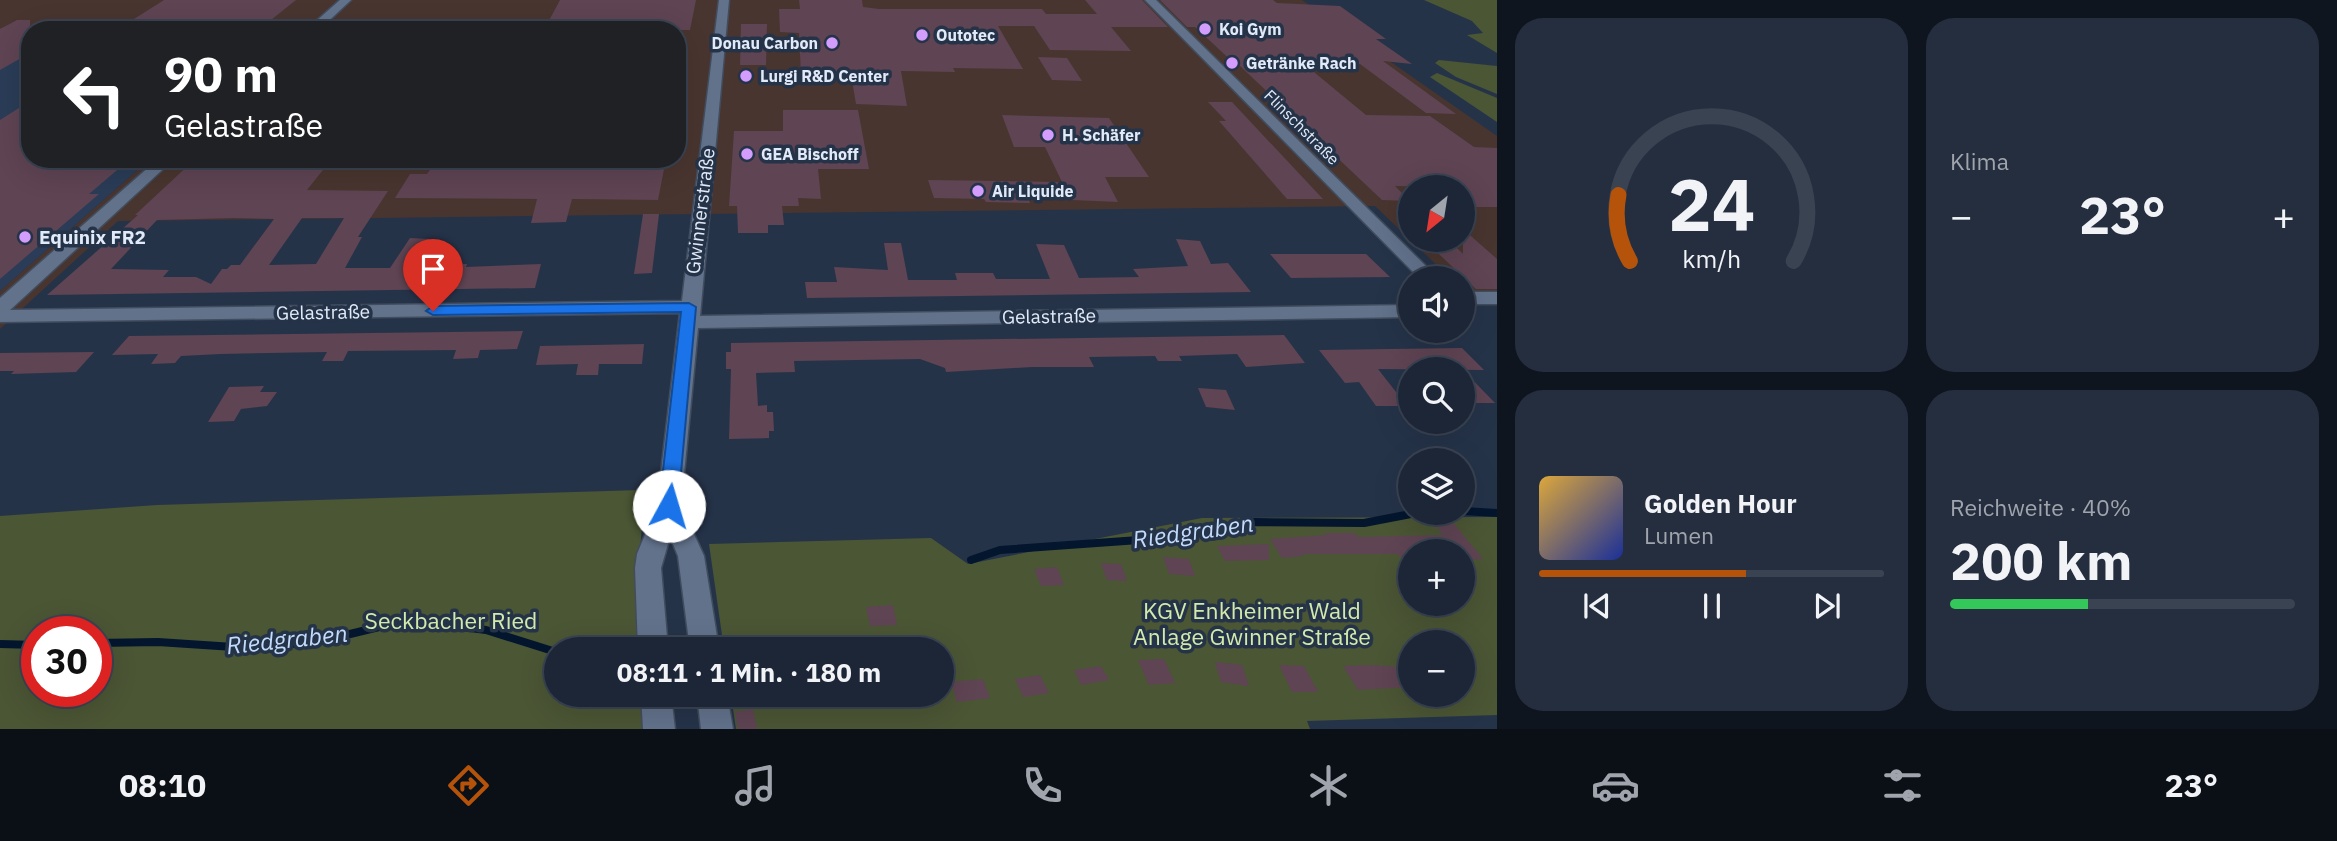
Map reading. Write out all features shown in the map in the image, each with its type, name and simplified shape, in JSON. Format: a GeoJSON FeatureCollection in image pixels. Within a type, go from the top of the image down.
{"type":"FeatureCollection","features":[{"type":"Feature","properties":{"kind":"street"},"geometry":{"type":"LineString","coordinates":[[322,21],[346,0]]}},
{"type":"Feature","properties":{"kind":"street","name":"Gwinnerstraße"},"geometry":{"type":"LineString","coordinates":[[652,637],[648,568],[650,554],[669,506],[724,0]]}},
{"type":"Feature","properties":{"kind":"street","name":"Flinschstraße"},"geometry":{"type":"LineString","coordinates":[[1150,0],[1417,266]]}},
{"type":"Feature","properties":{"kind":"street"},"geometry":{"type":"LineString","coordinates":[[0,308],[157,168]]}},
{"type":"Feature","properties":{"kind":"street"},"geometry":{"type":"LineString","coordinates":[[1475,298],[1497,298]]}},
{"type":"Feature","properties":{"kind":"street","name":"Gelastraße"},"geometry":{"type":"LineString","coordinates":[[0,316],[1398,311]]}},
{"type":"Feature","properties":{"kind":"street","name":"Gwinnerstraße"},"geometry":{"type":"LineString","coordinates":[[669,506],[691,556],[703,637]]}},
{"type":"Feature","properties":{"kind":"street"},"geometry":{"type":"LineString","coordinates":[[657,707],[659,729]]}},
{"type":"Feature","properties":{"kind":"street"},"geometry":{"type":"LineString","coordinates":[[714,707],[717,729]]}},
{"type":"Feature","properties":{"kind":"shaded area"},"geometry":{"type":"Polygon","coordinates":[[[0,0],[1302,0],[1497,136],[1497,291],[1475,291],[1475,266],[1437,266],[1423,252],[1475,252],[1475,175],[1398,175],[1398,228],[1375,206],[118,221],[0,329],[0,291],[140,168],[686,168],[686,21],[21,21],[21,37],[0,53],[0,0]]]}},
{"type":"Feature","properties":{"kind":"shaded area"},"geometry":{"type":"Polygon","coordinates":[[[0,53],[21,53],[21,168],[140,168],[0,291],[0,53]]]}},
{"type":"Feature","properties":{"kind":"green space"},"geometry":{"type":"Polygon","coordinates":[[[1424,0],[1497,0],[1497,53],[1467,35],[1483,33],[1472,21],[1424,0]]]}},
{"type":"Feature","properties":{"kind":"green space"},"geometry":{"type":"Polygon","coordinates":[[[1439,60],[1497,66],[1497,94],[1456,77],[1435,63],[1439,60]]]}},
{"type":"Feature","properties":{"kind":"green space"},"geometry":{"type":"Polygon","coordinates":[[[1437,73],[1497,98],[1497,122],[1430,77],[1437,73]]]}},
{"type":"Feature","properties":{"kind":"green space","name":"Seckbacher Ried"},"geometry":{"type":"Polygon","coordinates":[[[641,490],[641,494],[644,494],[639,568],[644,637],[544,637],[544,707],[649,707],[651,729],[0,729],[0,516],[157,505],[641,490]]]}},
{"type":"Feature","properties":{"kind":"green space","name":"KGV Enkheimer Wald Anlage Gwinner Straße"},"geometry":{"type":"Polygon","coordinates":[[[1398,517],[1398,525],[1475,525],[1475,517],[1497,517],[1497,715],[1307,721],[1310,729],[736,729],[733,707],[954,707],[954,637],[722,637],[709,544],[931,538],[968,564],[1202,518],[1398,517]]]}},
{"type":"Feature","properties":{"kind":"building"},"geometry":{"type":"Polygon","coordinates":[[[164,0],[296,0],[271,20],[134,19],[164,0]]]}},
{"type":"Feature","properties":{"kind":"building"},"geometry":{"type":"Polygon","coordinates":[[[560,0],[696,0],[690,30],[686,30],[686,21],[549,21],[560,0]]]}},
{"type":"Feature","properties":{"kind":"building"},"geometry":{"type":"Polygon","coordinates":[[[799,0],[862,0],[863,7],[879,9],[1042,9],[1046,14],[1097,14],[1085,0],[1142,0],[1168,27],[1111,27],[1131,51],[1050,50],[1034,26],[998,26],[1023,69],[953,68],[955,72],[901,71],[907,106],[856,104],[851,75],[801,74],[799,33],[780,32],[779,9],[800,9],[799,0]]]}},
{"type":"Feature","properties":{"kind":"building"},"geometry":{"type":"Polygon","coordinates":[[[1160,0],[1273,0],[1277,3],[1340,6],[1386,39],[1376,39],[1412,64],[1383,61],[1456,114],[1426,113],[1360,64],[1303,63],[1366,115],[1430,116],[1474,147],[1497,148],[1497,207],[1475,207],[1475,175],[1398,175],[1398,186],[1395,186],[1398,189],[1398,201],[1382,200],[1239,65],[1195,27],[1187,27],[1160,0]]]}},
{"type":"Feature","properties":{"kind":"building"},"geometry":{"type":"Polygon","coordinates":[[[17,20],[30,20],[21,21],[21,58],[0,70],[0,29],[17,20]]]}},
{"type":"Feature","properties":{"kind":"building"},"geometry":{"type":"Polygon","coordinates":[[[741,24],[767,24],[766,65],[740,65],[741,24]]]}},
{"type":"Feature","properties":{"kind":"building"},"geometry":{"type":"Polygon","coordinates":[[[1038,57],[1067,58],[1082,81],[1052,80],[1038,57]]]}},
{"type":"Feature","properties":{"kind":"building"},"geometry":{"type":"Polygon","coordinates":[[[1208,102],[1232,102],[1323,199],[1287,199],[1219,121],[1226,121],[1208,102]]]}},
{"type":"Feature","properties":{"kind":"building"},"geometry":{"type":"Polygon","coordinates":[[[21,107],[21,168],[119,168],[89,194],[99,194],[0,279],[0,120],[21,107]]]}},
{"type":"Feature","properties":{"kind":"building"},"geometry":{"type":"Polygon","coordinates":[[[783,110],[858,110],[869,169],[818,169],[821,199],[798,198],[799,206],[782,206],[784,225],[768,225],[768,233],[738,233],[737,206],[729,206],[734,131],[783,131],[783,110]]]}},
{"type":"Feature","properties":{"kind":"building"},"geometry":{"type":"Polygon","coordinates":[[[1002,115],[1109,118],[1149,177],[1105,177],[1118,202],[1028,198],[1030,203],[934,198],[928,180],[1062,182],[1045,147],[1014,147],[1002,115]]]}},
{"type":"Feature","properties":{"kind":"building"},"geometry":{"type":"Polygon","coordinates":[[[185,168],[324,168],[307,190],[388,191],[358,237],[362,237],[345,268],[390,268],[410,238],[430,239],[413,265],[467,264],[466,267],[541,264],[535,288],[47,295],[138,215],[135,215],[185,168]],[[302,218],[269,265],[316,264],[344,218],[302,218]],[[274,219],[157,220],[111,269],[169,270],[163,277],[196,277],[211,284],[222,269],[240,265],[274,219]]]}},
{"type":"Feature","properties":{"kind":"building"},"geometry":{"type":"Polygon","coordinates":[[[431,168],[664,168],[658,200],[572,199],[566,222],[531,223],[537,199],[395,198],[410,174],[427,174],[431,168]]]}},
{"type":"Feature","properties":{"kind":"building"},"geometry":{"type":"Polygon","coordinates":[[[643,214],[659,214],[652,273],[634,274],[643,214]]]}},
{"type":"Feature","properties":{"kind":"building"},"geometry":{"type":"Polygon","coordinates":[[[1176,239],[1200,241],[1211,264],[1228,263],[1251,292],[807,298],[805,282],[837,282],[834,267],[888,270],[884,243],[901,243],[908,280],[957,280],[955,273],[993,273],[996,279],[1050,279],[1036,244],[1064,245],[1079,278],[1139,277],[1133,269],[1188,266],[1176,239]]]}},
{"type":"Feature","properties":{"kind":"building"},"geometry":{"type":"Polygon","coordinates":[[[1475,240],[1497,259],[1497,289],[1476,289],[1475,266],[1452,266],[1437,252],[1475,252],[1475,240]]]}},
{"type":"Feature","properties":{"kind":"building"},"geometry":{"type":"Polygon","coordinates":[[[1270,254],[1366,254],[1390,277],[1291,278],[1270,254]]]}},
{"type":"Feature","properties":{"kind":"building"},"geometry":{"type":"Polygon","coordinates":[[[523,331],[517,349],[480,350],[478,358],[453,359],[456,350],[348,351],[343,361],[322,361],[327,352],[181,356],[175,363],[151,364],[158,354],[112,355],[129,336],[523,331]]]}},
{"type":"Feature","properties":{"kind":"building"},"geometry":{"type":"Polygon","coordinates":[[[1284,335],[1305,363],[1246,367],[1237,354],[1179,356],[1182,361],[1158,361],[1155,356],[1089,357],[1094,367],[946,372],[945,368],[920,359],[794,361],[795,372],[756,373],[758,406],[767,405],[767,412],[773,412],[774,431],[769,431],[769,438],[729,439],[731,369],[726,369],[726,352],[731,352],[731,343],[1284,335]]]}},
{"type":"Feature","properties":{"kind":"building"},"geometry":{"type":"Polygon","coordinates":[[[644,344],[642,364],[599,364],[598,375],[576,375],[578,364],[536,365],[540,346],[644,344]]]}},
{"type":"Feature","properties":{"kind":"building"},"geometry":{"type":"Polygon","coordinates":[[[1462,348],[1471,357],[1398,357],[1398,369],[1378,369],[1398,395],[1398,406],[1376,406],[1359,382],[1345,383],[1319,350],[1462,348]]]}},
{"type":"Feature","properties":{"kind":"building"},"geometry":{"type":"Polygon","coordinates":[[[94,352],[76,372],[11,374],[14,371],[0,371],[0,353],[94,352]]]}},
{"type":"Feature","properties":{"kind":"building"},"geometry":{"type":"Polygon","coordinates":[[[1475,361],[1484,370],[1475,370],[1475,361]]]}},
{"type":"Feature","properties":{"kind":"building"},"geometry":{"type":"Polygon","coordinates":[[[1475,382],[1495,403],[1475,403],[1475,382]]]}},
{"type":"Feature","properties":{"kind":"building"},"geometry":{"type":"Polygon","coordinates":[[[264,386],[260,392],[277,392],[267,406],[241,409],[234,421],[208,422],[229,387],[264,386]]]}},
{"type":"Feature","properties":{"kind":"building"},"geometry":{"type":"Polygon","coordinates":[[[1198,388],[1226,390],[1235,410],[1206,407],[1198,388]]]}},
{"type":"Feature","properties":{"kind":"building"},"geometry":{"type":"Polygon","coordinates":[[[1435,525],[1455,525],[1466,539],[1398,539],[1398,554],[1302,554],[1304,556],[1282,558],[1270,539],[1326,535],[1325,533],[1355,533],[1358,537],[1443,535],[1435,525]]]}},
{"type":"Feature","properties":{"kind":"building"},"geometry":{"type":"Polygon","coordinates":[[[1269,544],[1269,560],[1225,561],[1217,546],[1269,544]]]}},
{"type":"Feature","properties":{"kind":"building"},"geometry":{"type":"Polygon","coordinates":[[[1475,549],[1483,559],[1475,559],[1475,549]]]}},
{"type":"Feature","properties":{"kind":"building"},"geometry":{"type":"Polygon","coordinates":[[[1163,557],[1189,559],[1195,576],[1169,574],[1163,557]]]}},
{"type":"Feature","properties":{"kind":"building"},"geometry":{"type":"Polygon","coordinates":[[[1101,563],[1121,564],[1127,581],[1107,580],[1101,563]]]}},
{"type":"Feature","properties":{"kind":"building"},"geometry":{"type":"Polygon","coordinates":[[[1057,567],[1064,585],[1041,586],[1034,569],[1057,567]]]}},
{"type":"Feature","properties":{"kind":"building"},"geometry":{"type":"Polygon","coordinates":[[[893,605],[897,625],[870,626],[866,607],[893,605]]]}},
{"type":"Feature","properties":{"kind":"building"},"geometry":{"type":"Polygon","coordinates":[[[1164,659],[1175,683],[1149,685],[1138,660],[1164,659]]]}},
{"type":"Feature","properties":{"kind":"building"},"geometry":{"type":"Polygon","coordinates":[[[1215,662],[1242,665],[1249,686],[1221,682],[1215,662]]]}},
{"type":"Feature","properties":{"kind":"building"},"geometry":{"type":"Polygon","coordinates":[[[1279,665],[1304,666],[1318,692],[1292,692],[1279,665]]]}},
{"type":"Feature","properties":{"kind":"building"},"geometry":{"type":"Polygon","coordinates":[[[1101,666],[1109,680],[1081,685],[1074,670],[1101,666]]]}},
{"type":"Feature","properties":{"kind":"building"},"geometry":{"type":"Polygon","coordinates":[[[1343,666],[1398,667],[1398,688],[1358,690],[1343,666]]]}},
{"type":"Feature","properties":{"kind":"building"},"geometry":{"type":"Polygon","coordinates":[[[1040,675],[1049,693],[1023,697],[1015,679],[1040,675]]]}},
{"type":"Feature","properties":{"kind":"building"},"geometry":{"type":"Polygon","coordinates":[[[983,679],[990,698],[957,702],[954,682],[983,679]]]}},
{"type":"Feature","properties":{"kind":"building"},"geometry":{"type":"Polygon","coordinates":[[[753,709],[757,729],[738,729],[735,712],[753,709]]]}},
{"type":"Feature","properties":{"kind":"waterway","name":"Riedgraben"},"geometry":{"type":"LineString","coordinates":[[1475,512],[1497,513]]}},
{"type":"Feature","properties":{"kind":"waterway","name":"Riedgraben"},"geometry":{"type":"LineString","coordinates":[[971,560],[1000,550],[1153,539],[1255,522],[1364,523],[1398,516]]}},
{"type":"Feature","properties":{"kind":"waterway","name":"Riedgraben"},"geometry":{"type":"LineString","coordinates":[[112,643],[158,642],[249,648],[321,641],[408,620],[486,630],[544,648]]}},
{"type":"Feature","properties":{"kind":"waterway","name":"Riedgraben"},"geometry":{"type":"LineString","coordinates":[[0,644],[21,645]]}},
{"type":"Feature","properties":{"kind":"place","name":"Koi Gym"},"geometry":{"type":"Point","coordinates":[1205,29]}},
{"type":"Feature","properties":{"kind":"place","name":"Outotec"},"geometry":{"type":"Point","coordinates":[922,35]}},
{"type":"Feature","properties":{"kind":"place","name":"Donau Carbon"},"geometry":{"type":"Point","coordinates":[832,43]}},
{"type":"Feature","properties":{"kind":"place","name":"Getränke Rach"},"geometry":{"type":"Point","coordinates":[1232,63]}},
{"type":"Feature","properties":{"kind":"place","name":"Lurgi R&D Center"},"geometry":{"type":"Point","coordinates":[746,76]}},
{"type":"Feature","properties":{"kind":"place","name":"H. Schäfer"},"geometry":{"type":"Point","coordinates":[1048,135]}},
{"type":"Feature","properties":{"kind":"place","name":"GEA Bischoff"},"geometry":{"type":"Point","coordinates":[747,154]}},
{"type":"Feature","properties":{"kind":"place","name":"Air Liquide"},"geometry":{"type":"Point","coordinates":[978,191]}},
{"type":"Feature","properties":{"kind":"place","name":"Equinix FR2"},"geometry":{"type":"Point","coordinates":[25,237]}},
{"type":"Feature","properties":{"kind":"route"},"geometry":{"type":"LineString","coordinates":[[433,311],[689,307],[669,506]]}}]}
